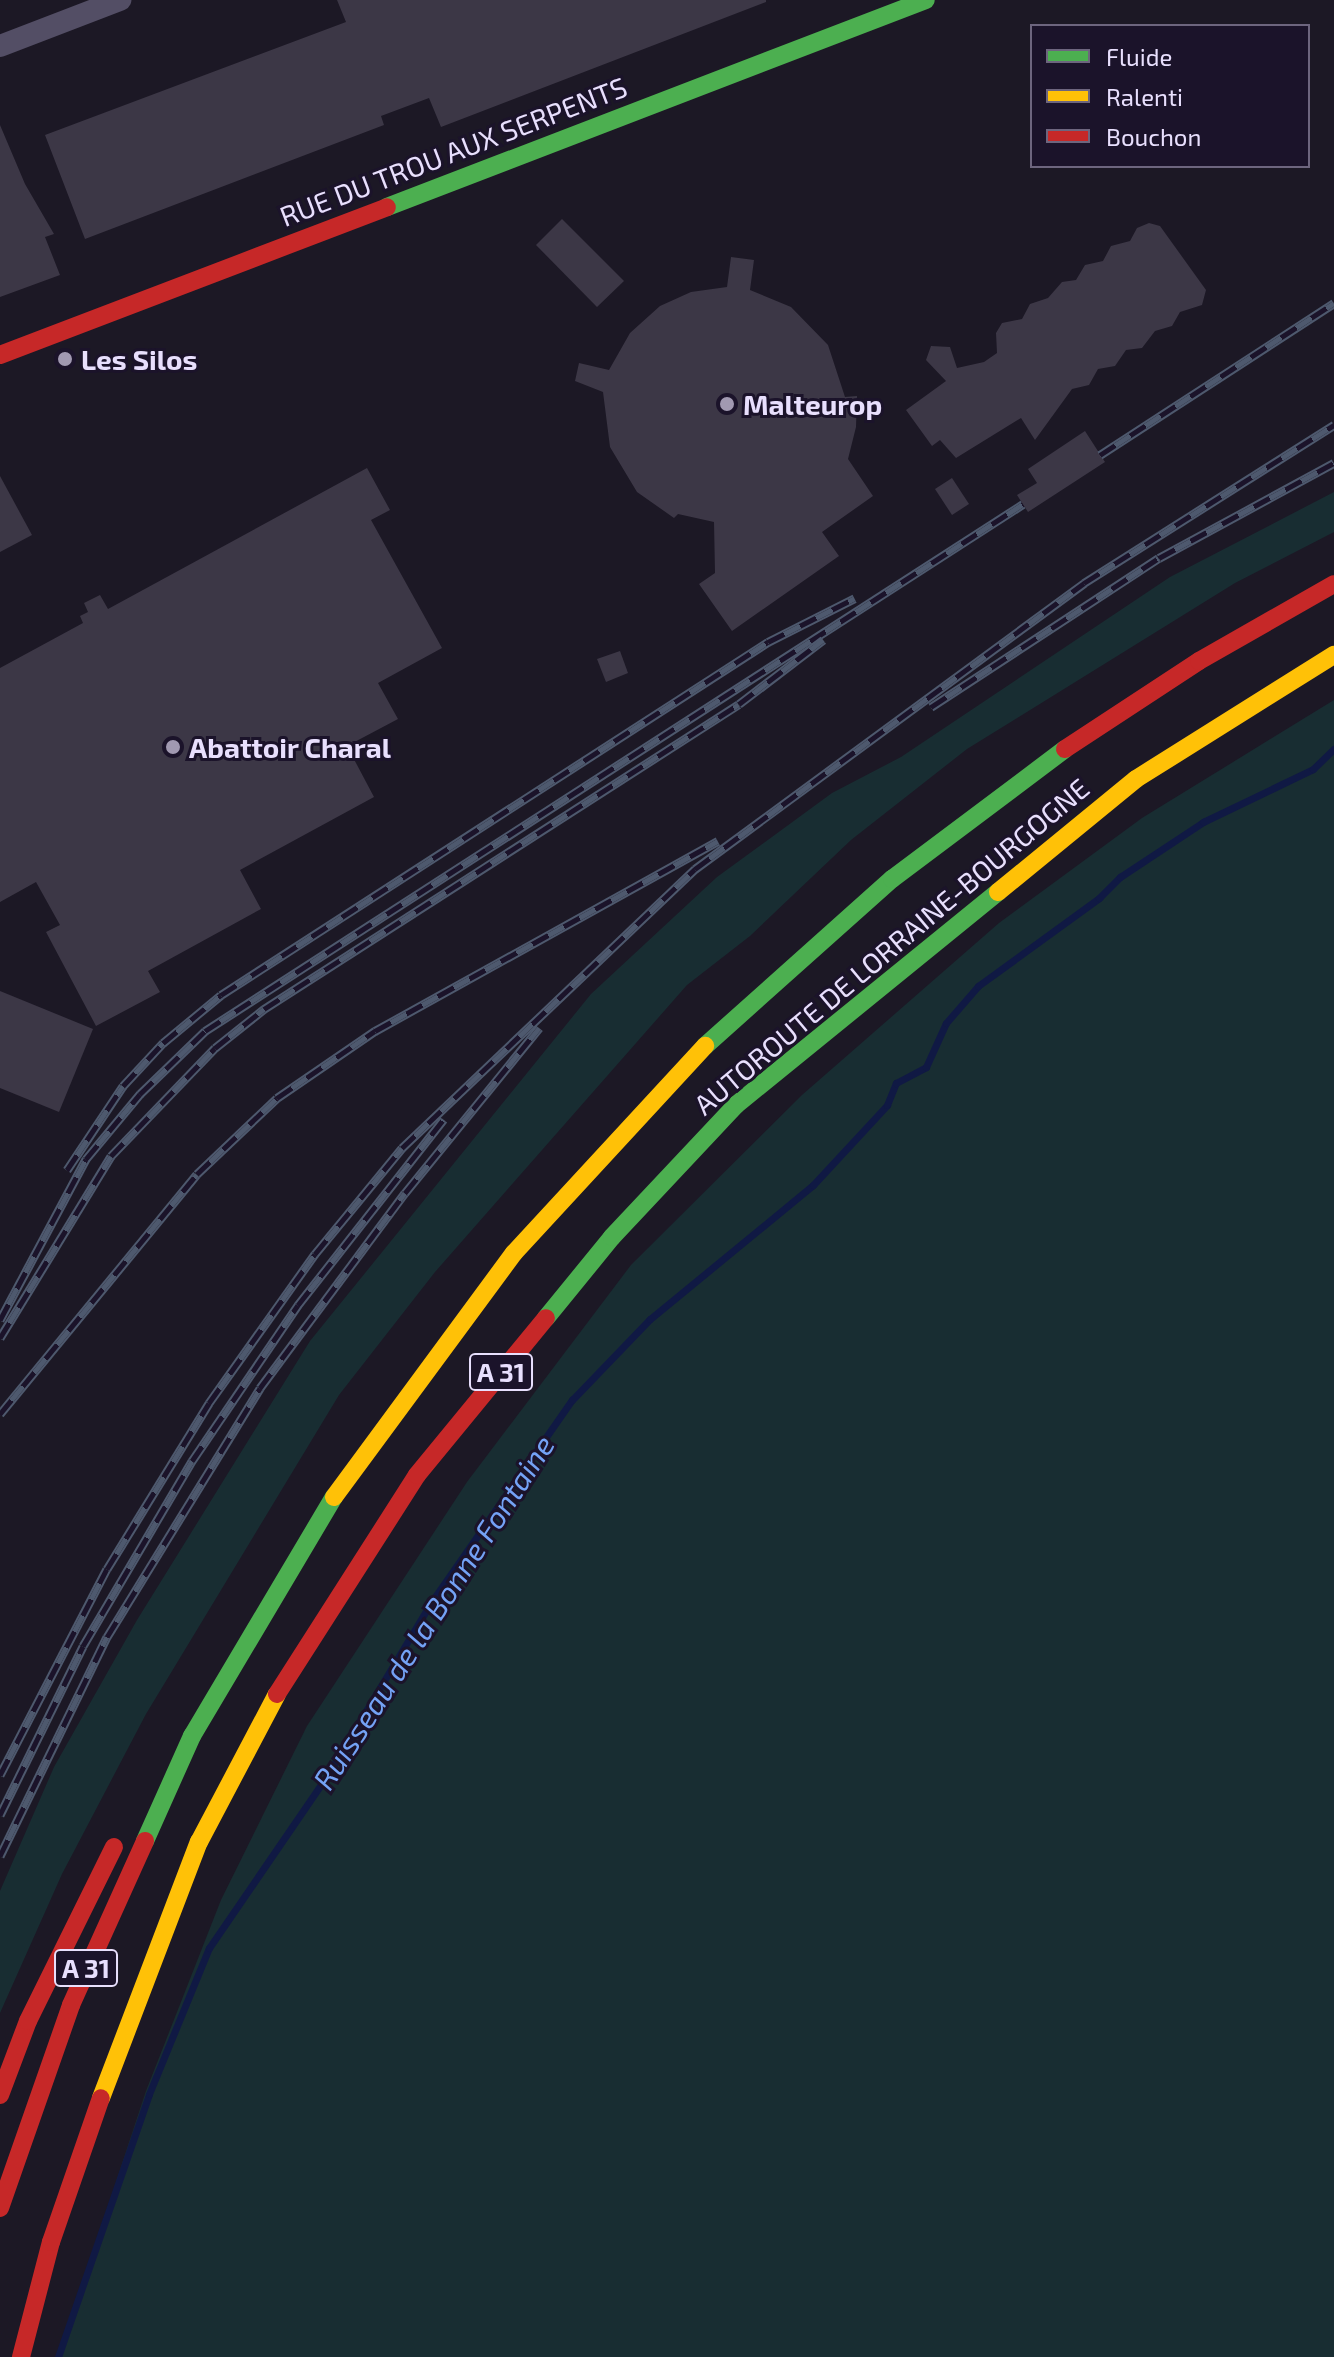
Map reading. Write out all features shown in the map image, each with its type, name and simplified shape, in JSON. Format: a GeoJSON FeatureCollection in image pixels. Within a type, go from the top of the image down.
{"type":"FeatureCollection","features":[{"type":"Feature","properties":{"kind":"main road","name":"RUE DU TROU AUX SERPENTS"},"geometry":{"type":"LineString","coordinates":[[0,355],[926,0]]}},
{"type":"Feature","properties":{"kind":"main road","name":"AUTOROUTE DE LORRAINE-BOURGOGNE"},"geometry":{"type":"LineString","coordinates":[[0,2208],[71,2005],[192,1736],[293,1561],[450,1332],[595,1159],[691,1059],[795,962],[975,812],[1199,661],[1334,584]]}},
{"type":"Feature","properties":{"kind":"main road","name":"AUTOROUTE DE LORRAINE-BOURGOGNE"},"geometry":{"type":"LineString","coordinates":[[21,2357],[51,2242],[129,2015],[199,1842],[287,1675],[417,1475],[612,1237],[736,1105],[1136,779],[1334,655]]}},
{"type":"Feature","properties":{"kind":"main road"},"geometry":{"type":"LineString","coordinates":[[140,1799],[192,1736]]}},
{"type":"Feature","properties":{"kind":"main road"},"geometry":{"type":"LineString","coordinates":[[0,2095],[79,1911],[127,1823]]}},
{"type":"Feature","properties":{"kind":"street"},"geometry":{"type":"LineString","coordinates":[[0,46],[120,0]]}},
{"type":"Feature","properties":{"kind":"green space"},"geometry":{"type":"Polygon","coordinates":[[[1334,492],[1334,532],[1235,583],[967,749],[851,840],[750,936],[687,985],[435,1272],[339,1395],[146,1714],[62,1874],[0,2013],[0,1891],[54,1767],[137,1620],[310,1341],[591,994],[717,877],[832,793],[901,757],[1170,577],[1334,492]]]}},
{"type":"Feature","properties":{"kind":"green space"},"geometry":{"type":"Polygon","coordinates":[[[1334,700],[1334,2357],[58,2357],[146,2091],[221,1900],[307,1726],[467,1482],[631,1265],[802,1095],[999,923],[1142,818],[1334,700]]]}},
{"type":"Feature","properties":{"kind":"building"},"geometry":{"type":"Polygon","coordinates":[[[337,0],[766,2],[441,127],[429,98],[381,116],[384,125],[85,239],[45,135],[346,22],[337,0]]]}},
{"type":"Feature","properties":{"kind":"building"},"geometry":{"type":"Polygon","coordinates":[[[0,125],[25,184],[54,234],[45,237],[60,275],[0,297],[0,125]]]}},
{"type":"Feature","properties":{"kind":"building"},"geometry":{"type":"Polygon","coordinates":[[[562,219],[624,281],[597,307],[536,245],[562,219]]]}},
{"type":"Feature","properties":{"kind":"building"},"geometry":{"type":"Polygon","coordinates":[[[1149,223],[1160,226],[1206,290],[1202,305],[1180,312],[1172,326],[1155,331],[1142,348],[1126,350],[1115,366],[1098,369],[1089,385],[1072,389],[1035,440],[1021,418],[956,458],[940,440],[932,446],[906,410],[946,381],[926,360],[931,346],[950,347],[957,368],[984,362],[997,353],[996,333],[1002,323],[1022,319],[1030,304],[1048,298],[1062,282],[1076,280],[1085,265],[1103,261],[1111,246],[1130,241],[1137,228],[1149,223]]]}},
{"type":"Feature","properties":{"kind":"building"},"geometry":{"type":"Polygon","coordinates":[[[731,257],[754,260],[750,290],[791,307],[828,345],[845,397],[857,396],[856,427],[848,459],[873,496],[822,532],[839,556],[732,631],[699,584],[715,573],[714,522],[678,514],[674,518],[637,492],[610,447],[603,392],[575,381],[579,363],[609,370],[630,333],[660,306],[691,292],[727,287],[731,257]]]}},
{"type":"Feature","properties":{"kind":"building"},"geometry":{"type":"Polygon","coordinates":[[[1085,431],[1105,462],[1028,512],[1017,495],[1037,483],[1028,469],[1085,431]]]}},
{"type":"Feature","properties":{"kind":"building","name":"Abattoir Charal"},"geometry":{"type":"Polygon","coordinates":[[[367,468],[390,510],[371,520],[442,648],[378,683],[398,719],[347,746],[374,797],[240,870],[261,909],[148,971],[160,992],[96,1026],[46,932],[60,925],[36,882],[0,902],[0,668],[83,623],[80,616],[88,612],[84,603],[100,595],[108,609],[367,468]]]}},
{"type":"Feature","properties":{"kind":"building"},"geometry":{"type":"Polygon","coordinates":[[[0,476],[32,535],[0,552],[0,476]]]}},
{"type":"Feature","properties":{"kind":"building"},"geometry":{"type":"Polygon","coordinates":[[[952,478],[969,504],[952,515],[935,489],[952,478]]]}},
{"type":"Feature","properties":{"kind":"building"},"geometry":{"type":"Polygon","coordinates":[[[620,651],[628,673],[606,682],[597,659],[620,651]]]}},
{"type":"Feature","properties":{"kind":"building"},"geometry":{"type":"Polygon","coordinates":[[[0,991],[93,1029],[59,1112],[0,1088],[0,991]]]}},
{"type":"Feature","properties":{"kind":"waterway","name":"Ruisseau de la Bonne Fontaine"},"geometry":{"type":"LineString","coordinates":[[58,2357],[149,2094],[209,1948],[328,1774],[430,1604],[572,1400],[650,1319],[813,1185],[887,1105],[896,1083],[926,1067],[946,1023],[978,986],[1099,898],[1120,877],[1203,822],[1313,769],[1334,749]]}},
{"type":"Feature","properties":{"kind":"railway"},"geometry":{"type":"LineString","coordinates":[[1100,455],[1334,303]]}},
{"type":"Feature","properties":{"kind":"railway"},"geometry":{"type":"LineString","coordinates":[[0,1775],[107,1569],[209,1403],[315,1254],[402,1148],[695,869],[1084,583],[1334,425]]}},
{"type":"Feature","properties":{"kind":"railway"},"geometry":{"type":"LineString","coordinates":[[931,707],[1159,558],[1334,463]]}},
{"type":"Feature","properties":{"kind":"railway"},"geometry":{"type":"LineString","coordinates":[[0,1320],[86,1159],[140,1094],[205,1031],[1023,504]]}},
{"type":"Feature","properties":{"kind":"railway"},"geometry":{"type":"LineString","coordinates":[[67,1170],[123,1086],[163,1043],[221,995],[768,642],[855,598]]}},
{"type":"Feature","properties":{"kind":"railway"},"geometry":{"type":"LineString","coordinates":[[0,1338],[111,1156],[215,1048],[264,1009],[739,704],[823,640]]}},
{"type":"Feature","properties":{"kind":"railway"},"geometry":{"type":"LineString","coordinates":[[0,1414],[197,1174],[277,1098],[375,1031],[718,841]]}},
{"type":"Feature","properties":{"kind":"railway"},"geometry":{"type":"LineString","coordinates":[[0,1856],[107,1637],[260,1388],[405,1193],[539,1028]]}},
{"type":"Feature","properties":{"kind":"railway"},"geometry":{"type":"LineString","coordinates":[[0,1815],[83,1646],[192,1461],[298,1305],[444,1119]]}},
{"type":"Feature","properties":{"kind":"traffic: fast"},"geometry":{"type":"LineString","coordinates":[[387,207],[926,0]]}},
{"type":"Feature","properties":{"kind":"traffic: fast"},"geometry":{"type":"LineString","coordinates":[[705,1046],[892,879],[1065,749]]}},
{"type":"Feature","properties":{"kind":"traffic: fast"},"geometry":{"type":"LineString","coordinates":[[546,1318],[612,1237],[736,1105],[998,892]]}},
{"type":"Feature","properties":{"kind":"traffic: fast"},"geometry":{"type":"LineString","coordinates":[[145,1841],[192,1736],[334,1497]]}},
{"type":"Feature","properties":{"kind":"traffic: slow"},"geometry":{"type":"LineString","coordinates":[[998,892],[1136,779],[1334,655]]}},
{"type":"Feature","properties":{"kind":"traffic: slow"},"geometry":{"type":"LineString","coordinates":[[334,1497],[514,1253],[705,1046]]}},
{"type":"Feature","properties":{"kind":"traffic: slow"},"geometry":{"type":"LineString","coordinates":[[101,2098],[199,1842],[277,1694]]}},
{"type":"Feature","properties":{"kind":"traffic: jam"},"geometry":{"type":"LineString","coordinates":[[0,355],[387,207]]}},
{"type":"Feature","properties":{"kind":"traffic: jam"},"geometry":{"type":"LineString","coordinates":[[1065,749],[1199,661],[1334,584]]}},
{"type":"Feature","properties":{"kind":"traffic: jam"},"geometry":{"type":"LineString","coordinates":[[277,1694],[417,1475],[546,1318]]}},
{"type":"Feature","properties":{"kind":"traffic: jam"},"geometry":{"type":"LineString","coordinates":[[0,2208],[71,2005],[145,1841]]}},
{"type":"Feature","properties":{"kind":"traffic: jam"},"geometry":{"type":"LineString","coordinates":[[0,2095],[28,2021],[114,1847]]}},
{"type":"Feature","properties":{"kind":"traffic: jam"},"geometry":{"type":"LineString","coordinates":[[21,2357],[51,2242],[101,2098]]}},
{"type":"Feature","properties":{"kind":"place","name":"Les Silos"},"geometry":{"type":"Point","coordinates":[65,359]}},
{"type":"Feature","properties":{"kind":"place","name":"Malteurop"},"geometry":{"type":"Point","coordinates":[727,404]}},
{"type":"Feature","properties":{"kind":"place","name":"Abattoir Charal"},"geometry":{"type":"Point","coordinates":[173,747]}}]}
